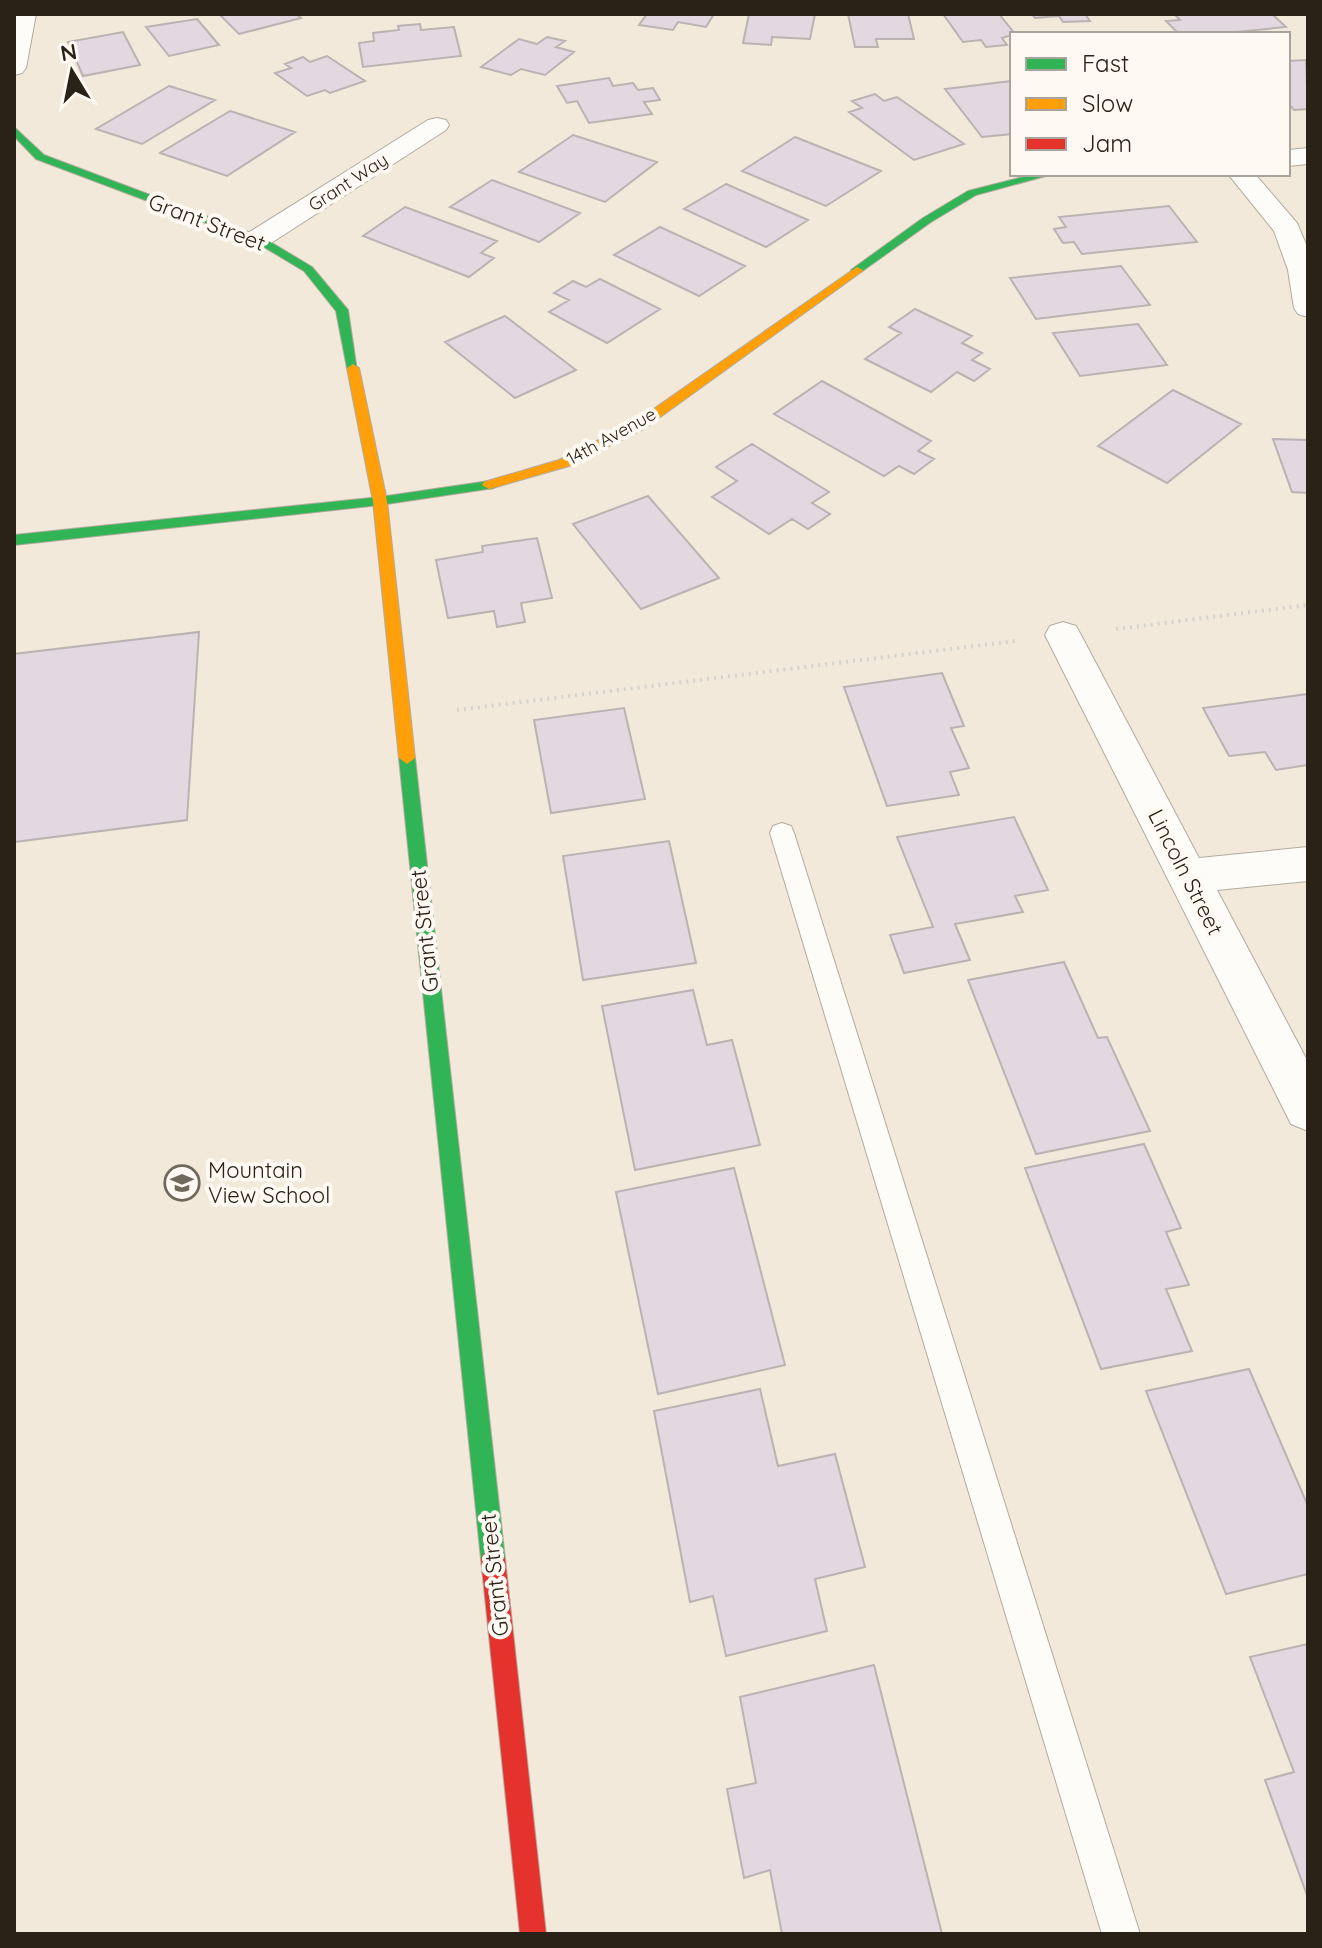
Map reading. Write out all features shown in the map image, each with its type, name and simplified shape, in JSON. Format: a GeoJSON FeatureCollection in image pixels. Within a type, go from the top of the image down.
{"type":"FeatureCollection","features":[{"type":"Feature","properties":{"kind":"street"},"geometry":{"type":"LineString","coordinates":[[14,68],[25,14]]}},
{"type":"Feature","properties":{"kind":"street","name":"Grant Way"},"geometry":{"type":"LineString","coordinates":[[258,239],[437,125]]}},
{"type":"Feature","properties":{"kind":"street","name":"Grant Street"},"geometry":{"type":"LineString","coordinates":[[14,130],[40,157],[258,239],[308,269],[342,310],[380,501],[400,711],[533,1934]]}},
{"type":"Feature","properties":{"kind":"street","name":"14th Avenue"},"geometry":{"type":"LineString","coordinates":[[14,540],[380,501],[490,485],[564,463],[640,425],[927,220],[972,193],[1040,176]]}},
{"type":"Feature","properties":{"kind":"street"},"geometry":{"type":"LineString","coordinates":[[1243,176],[1287,229],[1302,270],[1308,308]]}},
{"type":"Feature","properties":{"kind":"street","name":"Lincoln Street"},"geometry":{"type":"LineString","coordinates":[[1063,635],[1308,1109]]}},
{"type":"Feature","properties":{"kind":"street"},"geometry":{"type":"LineString","coordinates":[[1188,876],[1308,864]]}},
{"type":"Feature","properties":{"kind":"lane"},"geometry":{"type":"LineString","coordinates":[[782,833],[1121,1934]]}},
{"type":"Feature","properties":{"kind":"path"},"geometry":{"type":"LineString","coordinates":[[400,711],[433,713],[1308,605]]}},
{"type":"Feature","properties":{"kind":"building"},"geometry":{"type":"Polygon","coordinates":[[[219,14],[296,14],[301,18],[239,34],[219,14]]]}},
{"type":"Feature","properties":{"kind":"building"},"geometry":{"type":"Polygon","coordinates":[[[647,14],[714,14],[706,27],[678,22],[673,30],[639,25],[647,14]]]}},
{"type":"Feature","properties":{"kind":"building"},"geometry":{"type":"Polygon","coordinates":[[[749,14],[815,14],[810,39],[772,37],[771,45],[743,43],[749,14]]]}},
{"type":"Feature","properties":{"kind":"building"},"geometry":{"type":"Polygon","coordinates":[[[848,14],[908,14],[914,39],[876,39],[878,47],[855,47],[848,14]]]}},
{"type":"Feature","properties":{"kind":"building"},"geometry":{"type":"Polygon","coordinates":[[[943,14],[999,14],[1013,32],[1002,38],[1007,45],[986,47],[981,40],[963,42],[943,14]]]}},
{"type":"Feature","properties":{"kind":"building"},"geometry":{"type":"Polygon","coordinates":[[[1032,14],[1085,14],[1090,21],[1063,22],[1059,16],[1035,18],[1032,14]]]}},
{"type":"Feature","properties":{"kind":"building"},"geometry":{"type":"Polygon","coordinates":[[[1174,14],[1272,14],[1286,27],[1235,32],[1177,32],[1166,21],[1180,20],[1174,14]]]}},
{"type":"Feature","properties":{"kind":"building"},"geometry":{"type":"Polygon","coordinates":[[[197,19],[219,45],[169,56],[146,27],[197,19]]]}},
{"type":"Feature","properties":{"kind":"building"},"geometry":{"type":"Polygon","coordinates":[[[420,24],[421,30],[454,27],[461,56],[363,67],[359,43],[374,41],[373,33],[420,24]]]}},
{"type":"Feature","properties":{"kind":"building"},"geometry":{"type":"Polygon","coordinates":[[[123,32],[140,65],[83,76],[68,42],[123,32]]]}},
{"type":"Feature","properties":{"kind":"building"},"geometry":{"type":"Polygon","coordinates":[[[547,37],[565,41],[556,47],[574,52],[545,75],[521,69],[511,75],[481,67],[519,39],[537,44],[547,37]]]}},
{"type":"Feature","properties":{"kind":"building"},"geometry":{"type":"Polygon","coordinates":[[[327,56],[365,81],[330,93],[325,90],[307,96],[275,73],[291,68],[285,64],[303,57],[310,62],[327,56]]]}},
{"type":"Feature","properties":{"kind":"building"},"geometry":{"type":"Polygon","coordinates":[[[1306,60],[1308,109],[1294,110],[1290,105],[1290,61],[1306,60]]]}},
{"type":"Feature","properties":{"kind":"building"},"geometry":{"type":"Polygon","coordinates":[[[609,78],[613,86],[633,83],[638,90],[653,88],[660,100],[644,102],[652,114],[589,123],[577,101],[567,103],[557,86],[609,78]]]}},
{"type":"Feature","properties":{"kind":"building"},"geometry":{"type":"Polygon","coordinates":[[[1010,81],[1010,134],[982,137],[945,89],[1010,81]]]}},
{"type":"Feature","properties":{"kind":"building"},"geometry":{"type":"Polygon","coordinates":[[[169,86],[215,100],[142,144],[96,129],[169,86]]]}},
{"type":"Feature","properties":{"kind":"building"},"geometry":{"type":"Polygon","coordinates":[[[875,94],[884,101],[897,97],[964,144],[914,160],[849,112],[862,108],[852,101],[875,94]]]}},
{"type":"Feature","properties":{"kind":"building"},"geometry":{"type":"Polygon","coordinates":[[[230,111],[295,132],[227,176],[160,153],[230,111]]]}},
{"type":"Feature","properties":{"kind":"building"},"geometry":{"type":"Polygon","coordinates":[[[573,135],[657,162],[605,202],[519,172],[573,135]]]}},
{"type":"Feature","properties":{"kind":"building"},"geometry":{"type":"Polygon","coordinates":[[[795,137],[881,171],[826,206],[742,171],[795,137]]]}},
{"type":"Feature","properties":{"kind":"building"},"geometry":{"type":"Polygon","coordinates":[[[492,180],[580,213],[539,242],[450,207],[492,180]]]}},
{"type":"Feature","properties":{"kind":"building"},"geometry":{"type":"Polygon","coordinates":[[[726,184],[808,220],[766,247],[684,209],[726,184]]]}},
{"type":"Feature","properties":{"kind":"building"},"geometry":{"type":"Polygon","coordinates":[[[1169,206],[1197,242],[1082,254],[1074,242],[1063,243],[1054,229],[1066,227],[1059,217],[1169,206]]]}},
{"type":"Feature","properties":{"kind":"building"},"geometry":{"type":"Polygon","coordinates":[[[405,207],[497,241],[481,253],[494,258],[469,277],[363,236],[405,207]]]}},
{"type":"Feature","properties":{"kind":"building"},"geometry":{"type":"Polygon","coordinates":[[[660,227],[745,266],[699,296],[614,255],[660,227]]]}},
{"type":"Feature","properties":{"kind":"building"},"geometry":{"type":"Polygon","coordinates":[[[1121,266],[1150,305],[1036,319],[1010,278],[1121,266]]]}},
{"type":"Feature","properties":{"kind":"building"},"geometry":{"type":"Polygon","coordinates":[[[600,279],[660,309],[607,343],[549,312],[569,300],[554,293],[573,281],[586,287],[600,279]]]}},
{"type":"Feature","properties":{"kind":"building"},"geometry":{"type":"Polygon","coordinates":[[[915,309],[972,336],[962,343],[982,353],[972,360],[990,369],[974,381],[957,372],[931,392],[865,359],[901,333],[889,327],[915,309]]]}},
{"type":"Feature","properties":{"kind":"building"},"geometry":{"type":"Polygon","coordinates":[[[505,316],[576,370],[515,398],[445,342],[505,316]]]}},
{"type":"Feature","properties":{"kind":"building"},"geometry":{"type":"Polygon","coordinates":[[[1138,324],[1167,365],[1080,376],[1053,333],[1138,324]]]}},
{"type":"Feature","properties":{"kind":"building"},"geometry":{"type":"Polygon","coordinates":[[[822,381],[931,441],[918,451],[934,459],[914,474],[899,466],[884,476],[774,414],[822,381]]]}},
{"type":"Feature","properties":{"kind":"building"},"geometry":{"type":"Polygon","coordinates":[[[1173,390],[1241,424],[1167,483],[1098,446],[1173,390]]]}},
{"type":"Feature","properties":{"kind":"building"},"geometry":{"type":"Polygon","coordinates":[[[1273,439],[1308,440],[1308,493],[1292,492],[1273,439]]]}},
{"type":"Feature","properties":{"kind":"building"},"geometry":{"type":"Polygon","coordinates":[[[752,444],[829,492],[812,503],[830,514],[808,529],[792,519],[769,534],[712,497],[737,481],[716,467],[752,444]]]}},
{"type":"Feature","properties":{"kind":"building"},"geometry":{"type":"Polygon","coordinates":[[[648,496],[719,578],[641,609],[573,524],[648,496]]]}},
{"type":"Feature","properties":{"kind":"building"},"geometry":{"type":"Polygon","coordinates":[[[537,538],[552,598],[521,603],[525,622],[497,627],[494,611],[448,618],[436,560],[483,552],[482,546],[537,538]]]}},
{"type":"Feature","properties":{"kind":"building"},"geometry":{"type":"Polygon","coordinates":[[[199,632],[187,820],[14,842],[14,654],[199,632]]]}},
{"type":"Feature","properties":{"kind":"building"},"geometry":{"type":"Polygon","coordinates":[[[942,673],[964,726],[951,728],[969,768],[950,772],[959,795],[887,806],[844,687],[942,673]]]}},
{"type":"Feature","properties":{"kind":"building"},"geometry":{"type":"Polygon","coordinates":[[[1308,694],[1308,765],[1276,770],[1265,752],[1229,756],[1203,708],[1308,694]]]}},
{"type":"Feature","properties":{"kind":"building"},"geometry":{"type":"Polygon","coordinates":[[[624,708],[645,799],[551,813],[534,720],[624,708]]]}},
{"type":"Feature","properties":{"kind":"building"},"geometry":{"type":"Polygon","coordinates":[[[1014,817],[1048,890],[1015,896],[1023,912],[955,924],[970,960],[904,973],[890,935],[933,927],[897,837],[1014,817]]]}},
{"type":"Feature","properties":{"kind":"building"},"geometry":{"type":"Polygon","coordinates":[[[669,841],[696,963],[583,980],[563,856],[669,841]]]}},
{"type":"Feature","properties":{"kind":"building"},"geometry":{"type":"Polygon","coordinates":[[[1064,962],[1098,1038],[1107,1037],[1150,1131],[1036,1154],[968,980],[1064,962]]]}},
{"type":"Feature","properties":{"kind":"building"},"geometry":{"type":"Polygon","coordinates":[[[693,990],[707,1045],[732,1040],[760,1145],[635,1170],[602,1006],[693,990]]]}},
{"type":"Feature","properties":{"kind":"building"},"geometry":{"type":"Polygon","coordinates":[[[1144,1144],[1181,1228],[1166,1232],[1189,1285],[1166,1289],[1192,1351],[1101,1369],[1025,1168],[1144,1144]]]}},
{"type":"Feature","properties":{"kind":"building"},"geometry":{"type":"Polygon","coordinates":[[[734,1168],[785,1365],[658,1394],[616,1192],[734,1168]]]}},
{"type":"Feature","properties":{"kind":"building"},"geometry":{"type":"Polygon","coordinates":[[[1249,1369],[1308,1506],[1308,1574],[1226,1594],[1146,1391],[1249,1369]]]}},
{"type":"Feature","properties":{"kind":"building"},"geometry":{"type":"Polygon","coordinates":[[[760,1389],[778,1466],[835,1454],[865,1567],[815,1579],[827,1631],[726,1656],[713,1596],[690,1602],[654,1411],[760,1389]]]}},
{"type":"Feature","properties":{"kind":"building"},"geometry":{"type":"Polygon","coordinates":[[[1308,1644],[1308,1898],[1265,1780],[1294,1772],[1250,1657],[1308,1644]]]}},
{"type":"Feature","properties":{"kind":"building"},"geometry":{"type":"Polygon","coordinates":[[[874,1665],[942,1934],[782,1934],[770,1870],[744,1878],[727,1789],[756,1783],[740,1697],[874,1665]]]}},
{"type":"Feature","properties":{"kind":"traffic: fast"},"geometry":{"type":"LineString","coordinates":[[14,130],[40,157],[258,239],[308,269],[342,310],[353,368]]}},
{"type":"Feature","properties":{"kind":"traffic: fast"},"geometry":{"type":"LineString","coordinates":[[857,270],[927,220],[972,193],[1040,176]]}},
{"type":"Feature","properties":{"kind":"traffic: fast"},"geometry":{"type":"LineString","coordinates":[[14,540],[380,501],[489,485]]}},
{"type":"Feature","properties":{"kind":"traffic: fast"},"geometry":{"type":"LineString","coordinates":[[407,758],[493,1559]]}},
{"type":"Feature","properties":{"kind":"traffic: slow"},"geometry":{"type":"LineString","coordinates":[[489,485],[564,463],[640,425],[857,270]]}},
{"type":"Feature","properties":{"kind":"traffic: slow"},"geometry":{"type":"LineString","coordinates":[[353,368],[380,501],[407,758]]}},
{"type":"Feature","properties":{"kind":"traffic: jam"},"geometry":{"type":"LineString","coordinates":[[493,1559],[533,1934]]}},
{"type":"Feature","properties":{"kind":"place","name":"Mountain View School"},"geometry":{"type":"Point","coordinates":[182,1183]}}]}
